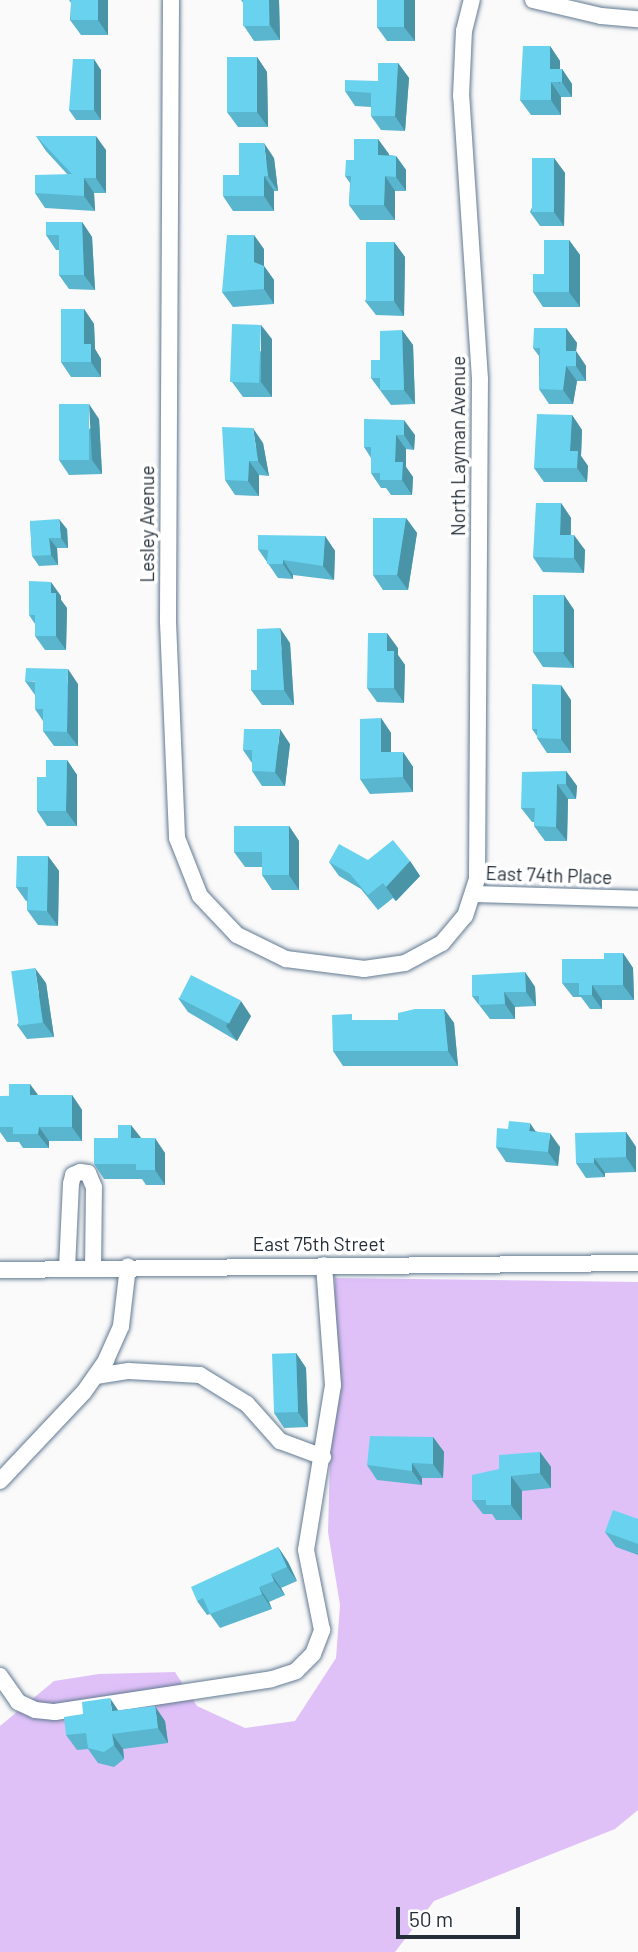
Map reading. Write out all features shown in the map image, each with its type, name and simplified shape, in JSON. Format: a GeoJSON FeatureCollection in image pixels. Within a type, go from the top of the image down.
{"type":"FeatureCollection","features":[{"type":"Feature","properties":{"kind":"street","name":"Lesley Avenue"},"geometry":{"type":"LineString","coordinates":[[171,0],[168,622],[177,838],[189,876],[220,920],[271,954],[325,967]]}},
{"type":"Feature","properties":{"kind":"street","name":"North Layman Avenue"},"geometry":{"type":"LineString","coordinates":[[472,0],[464,31],[461,96],[480,379],[474,894]]}},
{"type":"Feature","properties":{"kind":"street"},"geometry":{"type":"LineString","coordinates":[[533,0],[601,16],[638,19]]}},
{"type":"Feature","properties":{"kind":"street","name":"East 74th Place"},"geometry":{"type":"LineString","coordinates":[[325,967],[379,967],[416,959],[450,936],[474,894],[638,899]]}},
{"type":"Feature","properties":{"kind":"street"},"geometry":{"type":"LineString","coordinates":[[67,1268],[71,1184],[73,1175],[80,1172],[88,1173],[94,1186],[93,1267]]}},
{"type":"Feature","properties":{"kind":"street","name":"East 75th Street"},"geometry":{"type":"LineString","coordinates":[[0,1270],[128,1266],[638,1263]]}},
{"type":"Feature","properties":{"kind":"street"},"geometry":{"type":"LineString","coordinates":[[0,1676],[18,1702],[35,1710],[55,1712],[272,1679],[296,1671],[313,1654],[322,1630],[306,1550],[333,1385],[324,1265]]}},
{"type":"Feature","properties":{"kind":"street"},"geometry":{"type":"LineString","coordinates":[[0,1481],[96,1376],[121,1326],[128,1266]]}},
{"type":"Feature","properties":{"kind":"street"},"geometry":{"type":"LineString","coordinates":[[96,1376],[129,1371],[200,1375],[247,1404],[280,1441],[323,1457]]}},
{"type":"Feature","properties":{"kind":"shaded area"},"geometry":{"type":"Polygon","coordinates":[[[335,1278],[638,1282],[638,1810],[615,1829],[434,1901],[395,1952],[0,1952],[0,1726],[54,1681],[99,1674],[175,1672],[197,1706],[245,1728],[295,1721],[336,1658],[340,1605],[328,1532],[335,1278]]]}},
{"type":"Feature","properties":{"kind":"building"},"geometry":{"type":"Polygon","coordinates":[[[71,0],[98,0],[98,20],[71,20],[71,0]]]}},
{"type":"Feature","properties":{"kind":"building"},"geometry":{"type":"Polygon","coordinates":[[[243,0],[269,0],[269,26],[243,26],[243,0]]]}},
{"type":"Feature","properties":{"kind":"building"},"geometry":{"type":"Polygon","coordinates":[[[377,0],[404,0],[404,27],[377,27],[377,0]]]}},
{"type":"Feature","properties":{"kind":"building"},"geometry":{"type":"Polygon","coordinates":[[[523,46],[550,46],[550,69],[562,69],[562,82],[551,82],[551,100],[520,100],[523,46]]]}},
{"type":"Feature","properties":{"kind":"building"},"geometry":{"type":"Polygon","coordinates":[[[227,57],[257,57],[257,112],[227,112],[227,57]]]}},
{"type":"Feature","properties":{"kind":"building"},"geometry":{"type":"Polygon","coordinates":[[[73,59],[94,59],[94,110],[69,110],[73,59]]]}},
{"type":"Feature","properties":{"kind":"building"},"geometry":{"type":"Polygon","coordinates":[[[378,63],[398,63],[395,116],[371,116],[371,93],[345,91],[345,80],[378,81],[378,63]]]}},
{"type":"Feature","properties":{"kind":"building"},"geometry":{"type":"Polygon","coordinates":[[[36,136],[96,136],[96,178],[84,178],[84,196],[35,193],[35,175],[72,174],[36,136]]]}},
{"type":"Feature","properties":{"kind":"building"},"geometry":{"type":"Polygon","coordinates":[[[354,139],[378,139],[378,155],[396,156],[396,177],[385,176],[384,205],[349,205],[351,176],[345,176],[346,160],[354,160],[354,139]]]}},
{"type":"Feature","properties":{"kind":"building"},"geometry":{"type":"Polygon","coordinates":[[[239,143],[264,143],[268,176],[264,176],[264,196],[223,196],[223,175],[239,175],[239,143]]]}},
{"type":"Feature","properties":{"kind":"building"},"geometry":{"type":"Polygon","coordinates":[[[532,158],[554,158],[554,212],[532,212],[532,158]]]}},
{"type":"Feature","properties":{"kind":"building"},"geometry":{"type":"Polygon","coordinates":[[[46,222],[82,222],[84,275],[59,275],[59,235],[46,235],[46,222]]]}},
{"type":"Feature","properties":{"kind":"building"},"geometry":{"type":"Polygon","coordinates":[[[227,235],[254,235],[254,262],[264,266],[264,289],[222,292],[227,235]]]}},
{"type":"Feature","properties":{"kind":"building"},"geometry":{"type":"Polygon","coordinates":[[[544,240],[569,240],[569,292],[533,292],[533,274],[544,274],[544,240]]]}},
{"type":"Feature","properties":{"kind":"building"},"geometry":{"type":"Polygon","coordinates":[[[366,242],[394,242],[394,301],[366,301],[366,242]]]}},
{"type":"Feature","properties":{"kind":"building"},"geometry":{"type":"Polygon","coordinates":[[[61,309],[84,309],[84,344],[91,344],[91,362],[61,362],[61,309]]]}},
{"type":"Feature","properties":{"kind":"building"},"geometry":{"type":"Polygon","coordinates":[[[232,324],[261,325],[259,383],[230,382],[232,324]]]}},
{"type":"Feature","properties":{"kind":"building"},"geometry":{"type":"Polygon","coordinates":[[[534,328],[566,328],[566,351],[576,351],[576,366],[566,366],[563,390],[539,389],[540,348],[533,348],[534,328]]]}},
{"type":"Feature","properties":{"kind":"building"},"geometry":{"type":"Polygon","coordinates":[[[402,330],[404,390],[380,390],[380,378],[371,378],[371,360],[380,360],[380,331],[402,330]]]}},
{"type":"Feature","properties":{"kind":"building"},"geometry":{"type":"Polygon","coordinates":[[[59,404],[89,404],[89,460],[59,460],[59,404]]]}},
{"type":"Feature","properties":{"kind":"building"},"geometry":{"type":"Polygon","coordinates":[[[537,414],[572,415],[570,451],[578,451],[577,468],[534,468],[537,414]]]}},
{"type":"Feature","properties":{"kind":"building"},"geometry":{"type":"Polygon","coordinates":[[[364,419],[404,420],[404,435],[396,435],[395,462],[403,462],[402,480],[380,480],[380,473],[371,473],[371,447],[364,447],[364,419]]]}},
{"type":"Feature","properties":{"kind":"building"},"geometry":{"type":"Polygon","coordinates":[[[222,427],[253,428],[258,461],[249,461],[248,481],[225,480],[222,427]]]}},
{"type":"Feature","properties":{"kind":"building"},"geometry":{"type":"Polygon","coordinates":[[[536,503],[561,503],[560,535],[574,535],[574,558],[533,557],[536,503]]]}},
{"type":"Feature","properties":{"kind":"building"},"geometry":{"type":"Polygon","coordinates":[[[373,518],[406,518],[397,575],[373,575],[373,518]]]}},
{"type":"Feature","properties":{"kind":"building"},"geometry":{"type":"Polygon","coordinates":[[[59,519],[61,538],[49,538],[51,555],[32,556],[30,521],[59,519]]]}},
{"type":"Feature","properties":{"kind":"building"},"geometry":{"type":"Polygon","coordinates":[[[258,535],[325,536],[323,566],[283,560],[283,564],[267,564],[268,550],[258,549],[258,535]]]}},
{"type":"Feature","properties":{"kind":"building"},"geometry":{"type":"Polygon","coordinates":[[[29,581],[51,582],[51,593],[56,593],[56,636],[35,636],[35,615],[29,615],[29,581]]]}},
{"type":"Feature","properties":{"kind":"building"},"geometry":{"type":"Polygon","coordinates":[[[533,595],[564,595],[564,652],[533,652],[533,595]]]}},
{"type":"Feature","properties":{"kind":"building"},"geometry":{"type":"Polygon","coordinates":[[[280,628],[284,690],[251,690],[251,670],[257,670],[257,629],[280,628]]]}},
{"type":"Feature","properties":{"kind":"building"},"geometry":{"type":"Polygon","coordinates":[[[368,633],[387,633],[387,651],[394,651],[394,688],[367,688],[368,633]]]}},
{"type":"Feature","properties":{"kind":"building"},"geometry":{"type":"Polygon","coordinates":[[[26,668],[68,669],[67,732],[43,731],[43,709],[35,709],[35,681],[25,681],[26,668]]]}},
{"type":"Feature","properties":{"kind":"building"},"geometry":{"type":"Polygon","coordinates":[[[532,684],[561,685],[561,739],[537,738],[537,729],[532,729],[532,684]]]}},
{"type":"Feature","properties":{"kind":"building"},"geometry":{"type":"Polygon","coordinates":[[[381,718],[381,752],[403,752],[403,777],[360,779],[360,719],[381,718]]]}},
{"type":"Feature","properties":{"kind":"building"},"geometry":{"type":"Polygon","coordinates":[[[244,729],[280,729],[275,772],[252,771],[252,750],[243,750],[244,729]]]}},
{"type":"Feature","properties":{"kind":"building"},"geometry":{"type":"Polygon","coordinates":[[[46,760],[67,760],[66,811],[37,811],[37,777],[46,777],[46,760]]]}},
{"type":"Feature","properties":{"kind":"building"},"geometry":{"type":"Polygon","coordinates":[[[566,771],[566,784],[557,784],[556,827],[534,826],[535,808],[521,808],[522,772],[566,771]]]}},
{"type":"Feature","properties":{"kind":"building"},"geometry":{"type":"Polygon","coordinates":[[[234,826],[289,826],[289,875],[262,875],[262,852],[234,852],[234,826]]]}},
{"type":"Feature","properties":{"kind":"building"},"geometry":{"type":"Polygon","coordinates":[[[393,840],[410,861],[386,887],[383,883],[368,895],[350,874],[329,862],[339,844],[368,860],[393,840]]]}},
{"type":"Feature","properties":{"kind":"building"},"geometry":{"type":"Polygon","coordinates":[[[17,856],[48,856],[47,911],[27,910],[28,887],[16,887],[17,856]]]}},
{"type":"Feature","properties":{"kind":"building"},"geometry":{"type":"Polygon","coordinates":[[[604,953],[623,953],[623,985],[592,985],[592,995],[579,995],[579,983],[562,983],[562,959],[604,959],[604,953]]]}},
{"type":"Feature","properties":{"kind":"building"},"geometry":{"type":"Polygon","coordinates":[[[35,968],[43,1022],[19,1026],[11,971],[35,968]]]}},
{"type":"Feature","properties":{"kind":"building"},"geometry":{"type":"Polygon","coordinates":[[[525,972],[526,992],[504,992],[505,1004],[479,1005],[479,996],[472,996],[472,975],[525,972]]]}},
{"type":"Feature","properties":{"kind":"building"},"geometry":{"type":"Polygon","coordinates":[[[191,975],[241,1000],[229,1024],[179,998],[191,975]]]}},
{"type":"Feature","properties":{"kind":"building"},"geometry":{"type":"Polygon","coordinates":[[[415,1009],[444,1009],[448,1051],[333,1051],[332,1015],[352,1014],[352,1020],[398,1020],[398,1013],[415,1009]]]}},
{"type":"Feature","properties":{"kind":"building"},"geometry":{"type":"Polygon","coordinates":[[[9,1084],[30,1084],[30,1095],[72,1095],[72,1127],[39,1127],[38,1134],[13,1134],[13,1127],[0,1127],[0,1096],[9,1096],[9,1084]]]}},
{"type":"Feature","properties":{"kind":"building"},"geometry":{"type":"Polygon","coordinates":[[[509,1121],[530,1123],[529,1131],[550,1133],[548,1152],[496,1147],[497,1128],[508,1129],[509,1121]]]}},
{"type":"Feature","properties":{"kind":"building"},"geometry":{"type":"Polygon","coordinates":[[[118,1125],[131,1125],[131,1138],[155,1138],[155,1170],[136,1170],[136,1164],[94,1164],[94,1138],[118,1138],[118,1125]]]}},
{"type":"Feature","properties":{"kind":"building"},"geometry":{"type":"Polygon","coordinates":[[[626,1132],[626,1157],[594,1158],[594,1163],[576,1163],[575,1133],[626,1132]]]}},
{"type":"Feature","properties":{"kind":"building"},"geometry":{"type":"Polygon","coordinates":[[[296,1353],[298,1412],[274,1413],[272,1354],[296,1353]]]}},
{"type":"Feature","properties":{"kind":"building"},"geometry":{"type":"Polygon","coordinates":[[[370,1436],[433,1437],[433,1464],[412,1463],[412,1471],[367,1465],[370,1436]]]}},
{"type":"Feature","properties":{"kind":"building"},"geometry":{"type":"Polygon","coordinates":[[[540,1452],[540,1473],[511,1476],[511,1505],[486,1505],[486,1500],[472,1500],[472,1475],[499,1469],[499,1455],[540,1452]]]}},
{"type":"Feature","properties":{"kind":"building"},"geometry":{"type":"Polygon","coordinates":[[[613,1510],[638,1519],[638,1544],[605,1532],[613,1510]]]}},
{"type":"Feature","properties":{"kind":"building"},"geometry":{"type":"Polygon","coordinates":[[[278,1547],[287,1567],[271,1574],[274,1581],[259,1587],[262,1594],[210,1614],[203,1598],[197,1601],[191,1587],[278,1547]]]}},
{"type":"Feature","properties":{"kind":"building"},"geometry":{"type":"Polygon","coordinates":[[[110,1698],[112,1711],[155,1706],[158,1728],[112,1734],[114,1745],[104,1752],[88,1748],[86,1733],[66,1735],[64,1717],[83,1714],[82,1702],[110,1698]]]}}]}
